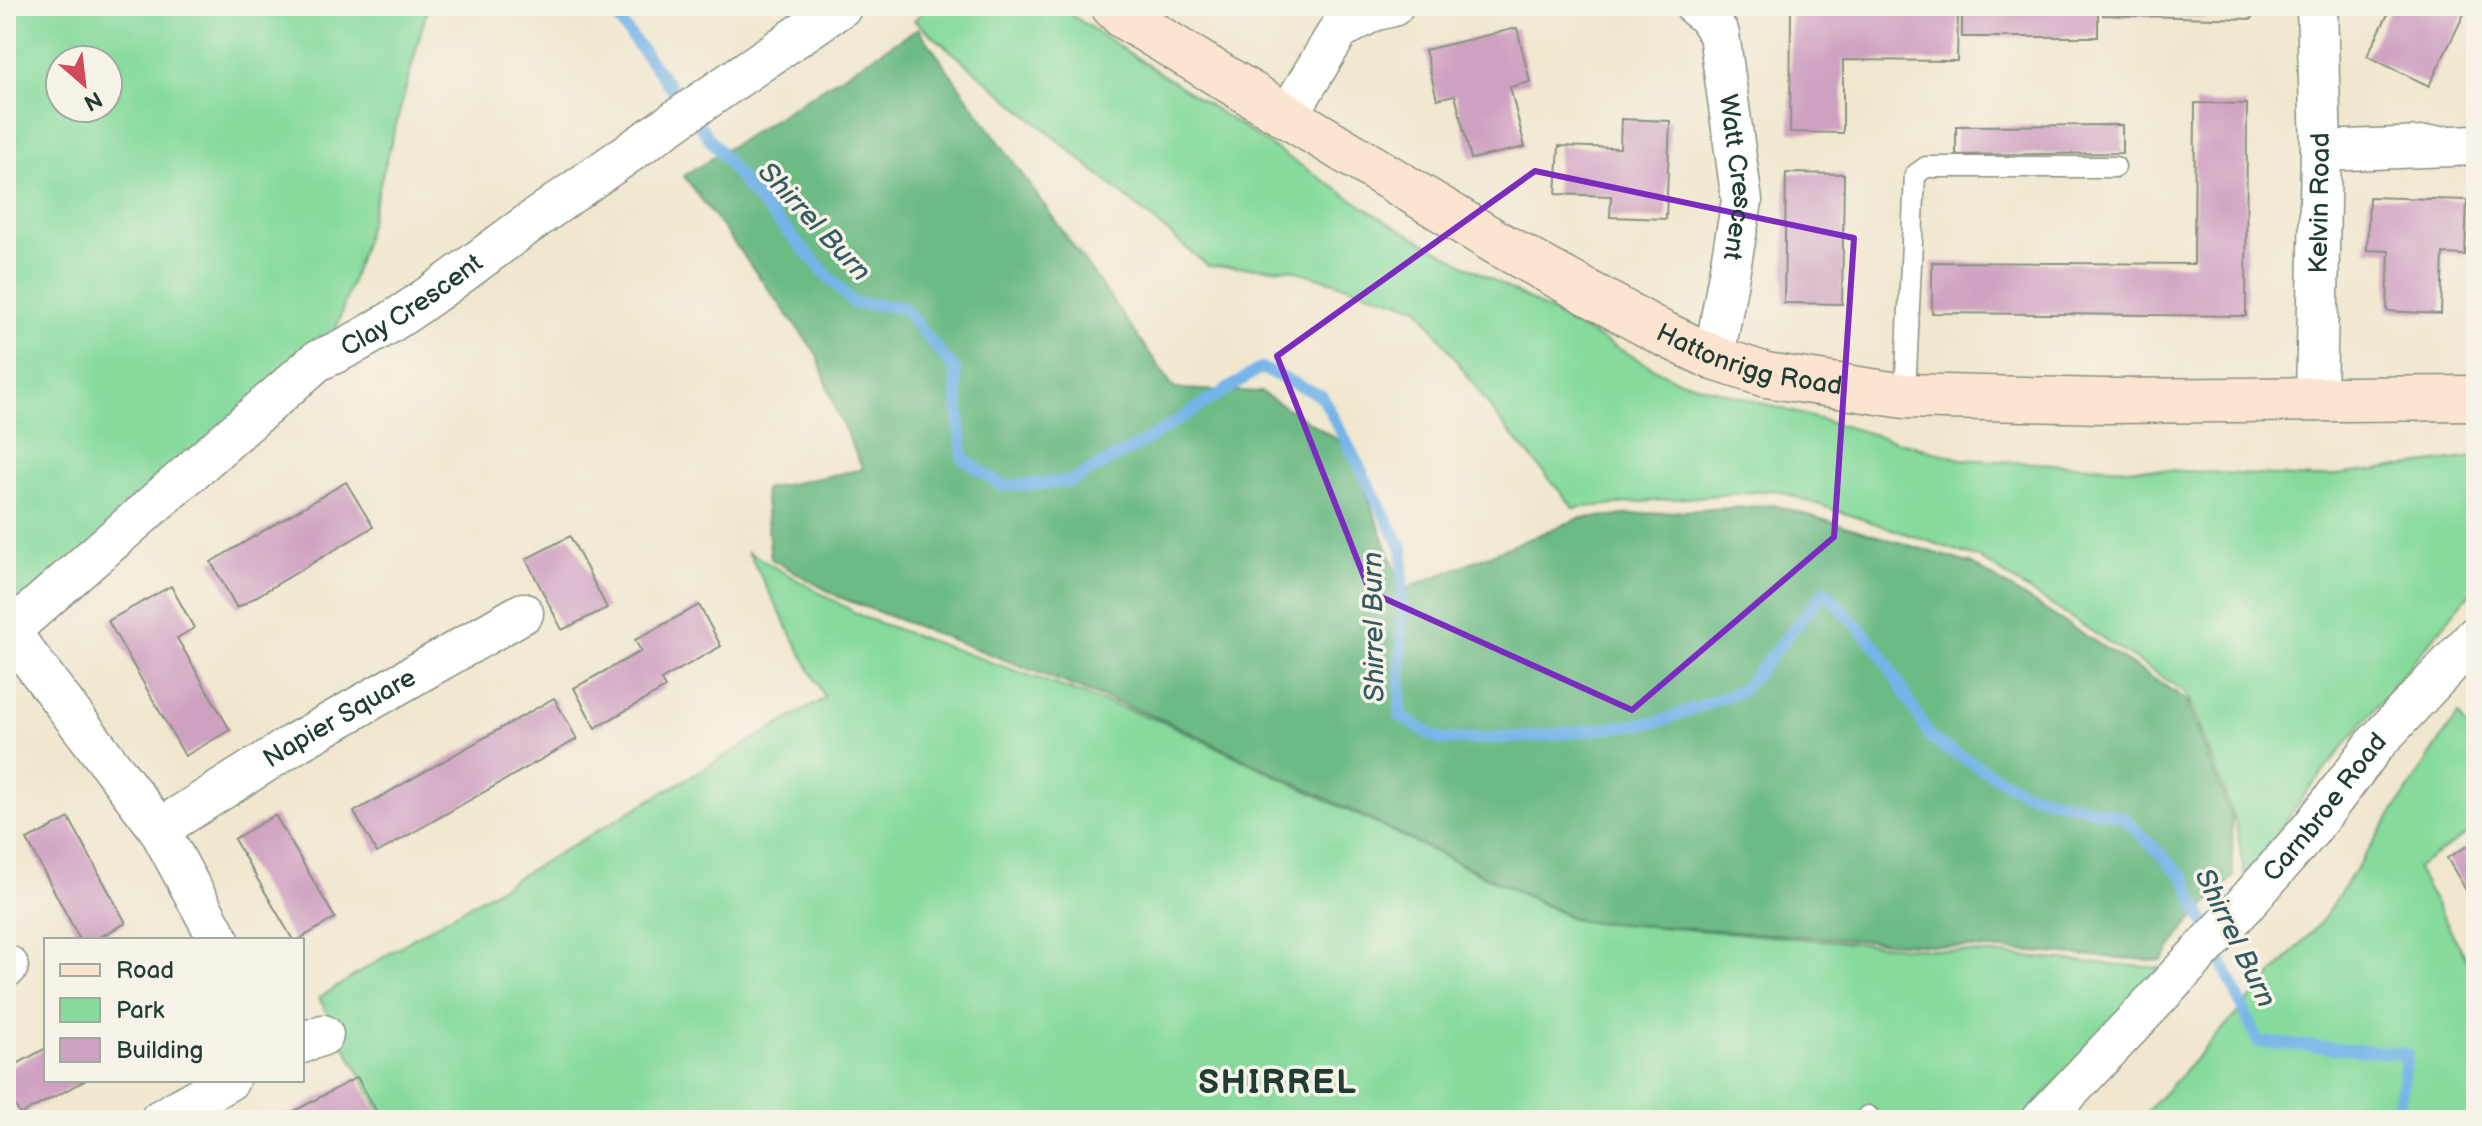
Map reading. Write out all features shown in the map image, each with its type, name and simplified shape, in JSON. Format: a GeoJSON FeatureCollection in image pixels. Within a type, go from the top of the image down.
{"type":"FeatureCollection","features":[{"type":"Feature","properties":{"kind":"street","name":"Clay Crescent"},"geometry":{"type":"LineString","coordinates":[[8,633],[317,361],[365,339],[640,144],[842,6]]}},
{"type":"Feature","properties":{"kind":"street","name":"Hattonrigg Road"},"geometry":{"type":"LineString","coordinates":[[1113,6],[1135,24],[1499,244],[1660,332],[1714,358],[1766,375],[1905,396],[2104,401],[2476,398]]}},
{"type":"Feature","properties":{"kind":"street"},"geometry":{"type":"LineString","coordinates":[[1287,117],[1339,30],[1373,11],[1393,6]]}},
{"type":"Feature","properties":{"kind":"street","name":"Watt Crescent"},"geometry":{"type":"LineString","coordinates":[[1695,6],[1707,16],[1719,34],[1742,201],[1714,358]]}},
{"type":"Feature","properties":{"kind":"street","name":"Kelvin Road"},"geometry":{"type":"LineString","coordinates":[[2316,401],[2321,151],[2317,6]]}},
{"type":"Feature","properties":{"kind":"street"},"geometry":{"type":"LineString","coordinates":[[2321,151],[2476,145]]}},
{"type":"Feature","properties":{"kind":"street","name":"Napier Square"},"geometry":{"type":"LineString","coordinates":[[159,829],[297,742],[523,613]]}},
{"type":"Feature","properties":{"kind":"street"},"geometry":{"type":"LineString","coordinates":[[8,633],[159,829],[218,938]]}},
{"type":"Feature","properties":{"kind":"street","name":"Carnbroe Road"},"geometry":{"type":"LineString","coordinates":[[2042,1120],[2241,909],[2310,830],[2376,743],[2476,636]]}},
{"type":"Feature","properties":{"kind":"street"},"geometry":{"type":"LineString","coordinates":[[160,1120],[226,1082]]}},
{"type":"Feature","properties":{"kind":"lane"},"geometry":{"type":"LineString","coordinates":[[1905,396],[1915,175],[1926,167],[2115,167]]}},
{"type":"Feature","properties":{"kind":"highlighted area"},"geometry":{"type":"Polygon","coordinates":[[[1535,171],[1854,238],[1834,537],[1632,710],[1370,592],[1277,356],[1535,171]]]}},
{"type":"Feature","properties":{"kind":"green space"},"geometry":{"type":"Polygon","coordinates":[[[6,6],[428,6],[364,243],[321,376],[6,643],[6,6]]]}},
{"type":"Feature","properties":{"kind":"green space"},"geometry":{"type":"Polygon","coordinates":[[[930,6],[1062,6],[1387,222],[1672,378],[1961,459],[2313,478],[2476,457],[2476,586],[2308,790],[2245,878],[2236,824],[2188,694],[1979,558],[1775,490],[1574,508],[1500,421],[1418,307],[1290,269],[1208,266],[914,20],[930,6]]]}},
{"type":"Feature","properties":{"kind":"green space"},"geometry":{"type":"Polygon","coordinates":[[[918,28],[1175,389],[1261,392],[1349,447],[1403,590],[1580,518],[1774,505],[1972,564],[2187,700],[2232,820],[2233,877],[2187,925],[2162,961],[1580,921],[1171,723],[839,597],[771,559],[764,489],[863,469],[838,415],[816,353],[684,176],[918,28]]]}},
{"type":"Feature","properties":{"kind":"green space"},"geometry":{"type":"Polygon","coordinates":[[[748,552],[865,618],[1168,724],[1575,920],[2160,968],[2021,1120],[385,1120],[319,998],[420,934],[825,698],[748,552]]]}},
{"type":"Feature","properties":{"kind":"green space"},"geometry":{"type":"Polygon","coordinates":[[[2458,714],[2476,741],[2476,828],[2416,868],[2476,976],[2476,1120],[2139,1120],[2321,922],[2458,714]]]}},
{"type":"Feature","properties":{"kind":"building"},"geometry":{"type":"Polygon","coordinates":[[[1962,6],[2098,6],[2098,37],[1962,37],[1962,6]]]}},
{"type":"Feature","properties":{"kind":"building"},"geometry":{"type":"Polygon","coordinates":[[[2103,6],[2253,6],[2252,19],[2103,15],[2103,6]]]}},
{"type":"Feature","properties":{"kind":"building"},"geometry":{"type":"Polygon","coordinates":[[[2392,6],[2468,6],[2429,86],[2367,56],[2392,6]]]}},
{"type":"Feature","properties":{"kind":"building"},"geometry":{"type":"Polygon","coordinates":[[[1791,8],[1958,9],[1957,61],[1843,60],[1843,133],[1790,132],[1791,8]]]}},
{"type":"Feature","properties":{"kind":"building"},"geometry":{"type":"Polygon","coordinates":[[[1517,28],[1530,82],[1510,87],[1525,147],[1471,159],[1455,95],[1437,99],[1425,50],[1517,28]]]}},
{"type":"Feature","properties":{"kind":"building"},"geometry":{"type":"Polygon","coordinates":[[[2195,103],[2247,104],[2246,316],[1932,313],[1932,262],[2194,264],[2195,103]]]}},
{"type":"Feature","properties":{"kind":"building"},"geometry":{"type":"Polygon","coordinates":[[[1621,119],[1670,121],[1666,219],[1610,217],[1611,196],[1556,194],[1559,146],[1620,148],[1621,119]]]}},
{"type":"Feature","properties":{"kind":"building"},"geometry":{"type":"Polygon","coordinates":[[[2122,125],[2122,153],[1956,155],[1956,126],[2122,125]]]}},
{"type":"Feature","properties":{"kind":"building"},"geometry":{"type":"Polygon","coordinates":[[[1786,173],[1844,174],[1842,304],[1784,303],[1786,173]]]}},
{"type":"Feature","properties":{"kind":"building"},"geometry":{"type":"Polygon","coordinates":[[[2369,197],[2467,200],[2465,255],[2443,254],[2441,314],[2387,311],[2389,251],[2367,250],[2369,197]]]}},
{"type":"Feature","properties":{"kind":"building"},"geometry":{"type":"Polygon","coordinates":[[[346,482],[373,527],[237,608],[211,562],[346,482]]]}},
{"type":"Feature","properties":{"kind":"building"},"geometry":{"type":"Polygon","coordinates":[[[570,536],[607,608],[562,630],[526,559],[570,536]]]}},
{"type":"Feature","properties":{"kind":"building"},"geometry":{"type":"Polygon","coordinates":[[[171,586],[194,628],[177,638],[230,730],[185,756],[108,621],[171,586]]]}},
{"type":"Feature","properties":{"kind":"building"},"geometry":{"type":"Polygon","coordinates":[[[699,605],[721,646],[661,680],[665,688],[595,728],[574,688],[641,651],[635,640],[699,605]]]}},
{"type":"Feature","properties":{"kind":"building"},"geometry":{"type":"Polygon","coordinates":[[[554,698],[577,739],[377,853],[354,812],[554,698]]]}},
{"type":"Feature","properties":{"kind":"building"},"geometry":{"type":"Polygon","coordinates":[[[275,815],[335,918],[301,938],[292,938],[234,839],[275,815]]]}},
{"type":"Feature","properties":{"kind":"building"},"geometry":{"type":"Polygon","coordinates":[[[69,818],[126,923],[98,938],[79,938],[27,840],[69,818]]]}},
{"type":"Feature","properties":{"kind":"building"},"geometry":{"type":"Polygon","coordinates":[[[2476,841],[2476,907],[2447,858],[2476,841]]]}},
{"type":"Feature","properties":{"kind":"building"},"geometry":{"type":"Polygon","coordinates":[[[44,1049],[44,1082],[82,1082],[20,1115],[6,1088],[6,1070],[44,1049]]]}},
{"type":"Feature","properties":{"kind":"building"},"geometry":{"type":"Polygon","coordinates":[[[357,1077],[379,1115],[370,1120],[278,1120],[357,1077]]]}},
{"type":"Feature","properties":{"kind":"waterway","name":"Shirrel Burn"},"geometry":{"type":"LineString","coordinates":[[618,6],[619,20],[749,190],[853,303],[902,307],[955,370],[963,459],[1003,486],[1069,482],[1137,446],[1261,368],[1322,396],[1403,550],[1400,716],[1440,740],[1532,737],[1658,722],[1743,690],[1825,591],[1879,650],[1932,740],[2023,792],[2123,817],[2185,879],[2258,1042],[2407,1054],[2397,1120]]}},
{"type":"Feature","properties":{"kind":"district","name":"SHIRREL"},"geometry":{"type":"Point","coordinates":[1278,1082]}}]}
